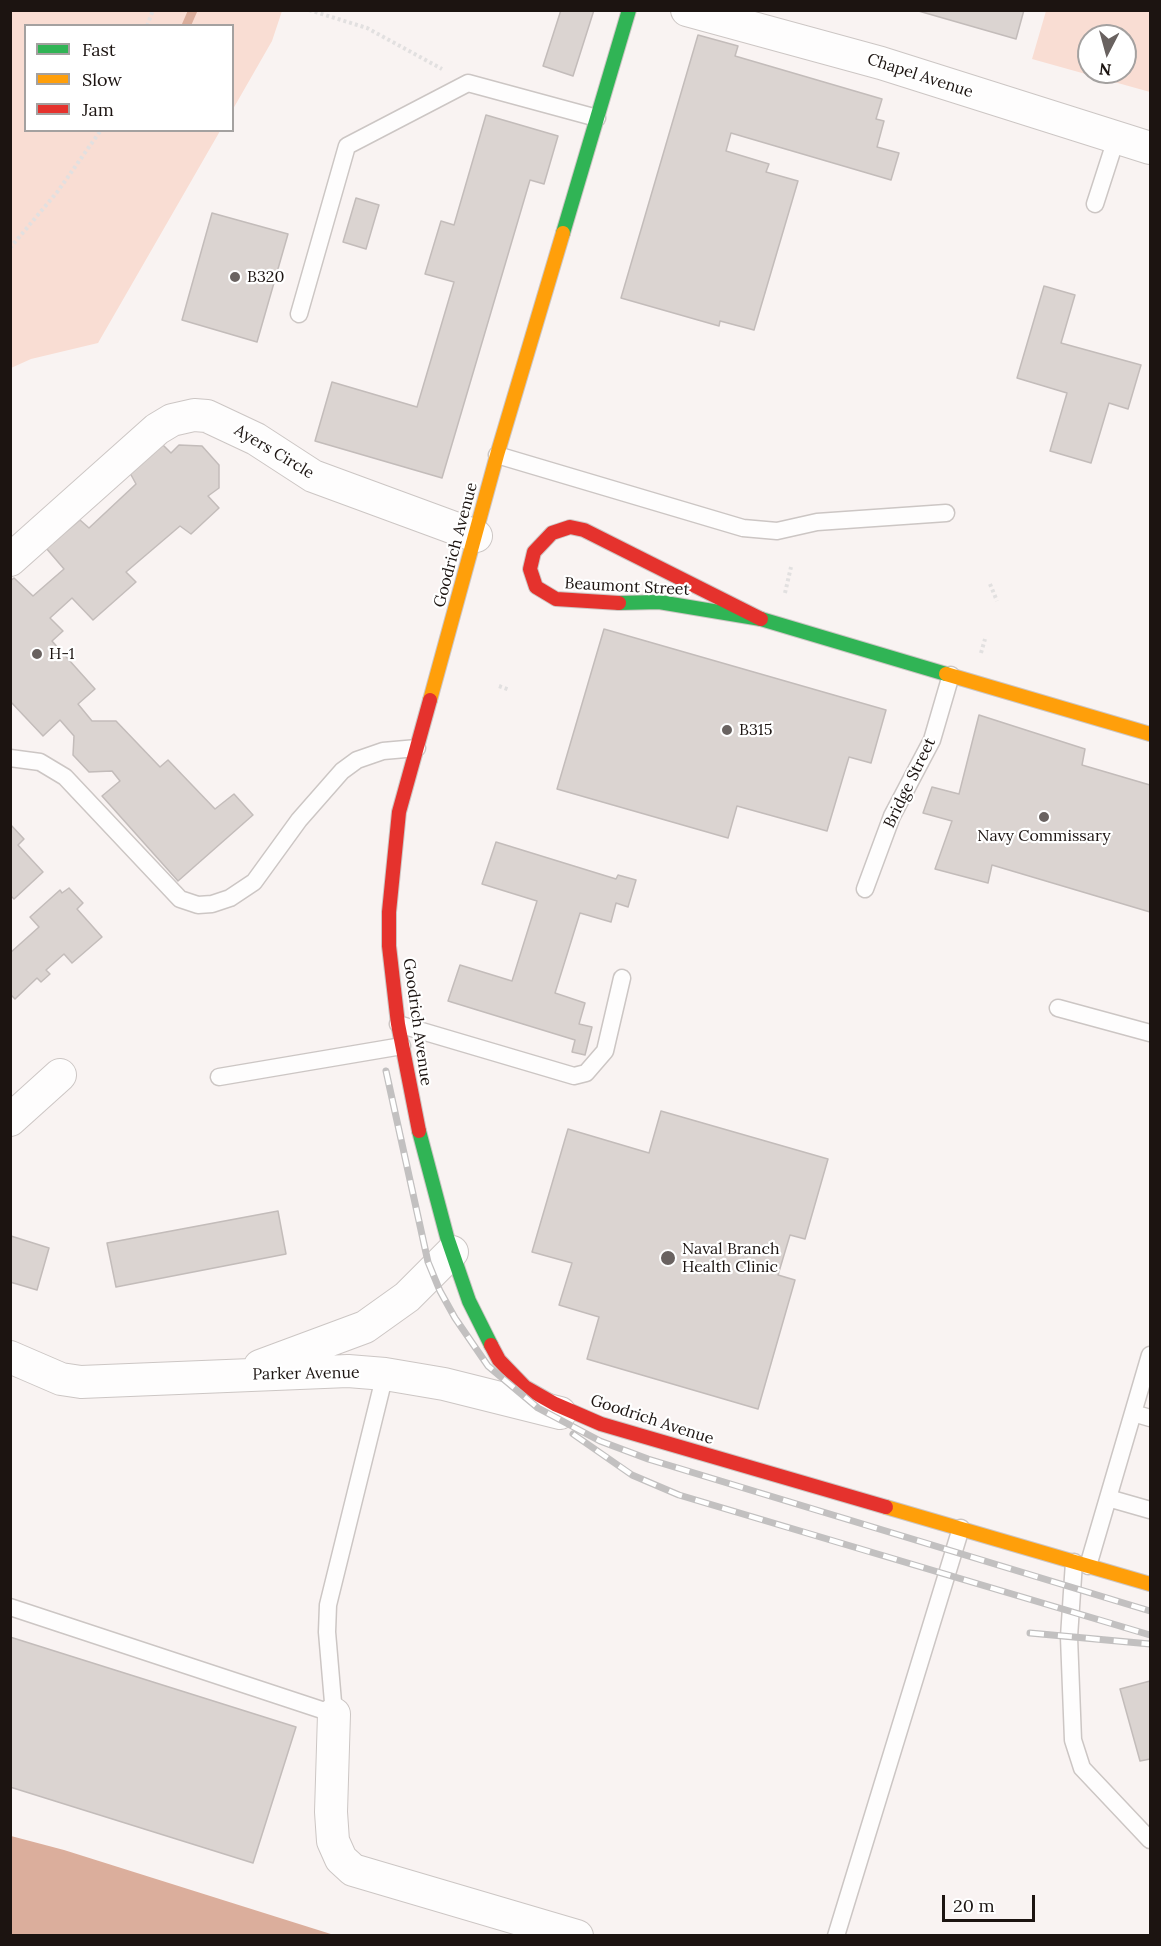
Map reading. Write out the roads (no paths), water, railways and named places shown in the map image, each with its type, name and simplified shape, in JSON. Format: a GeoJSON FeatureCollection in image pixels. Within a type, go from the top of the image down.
{"type":"FeatureCollection","features":[{"type":"Feature","properties":{"kind":"street","name":"Goodrich Avenue"},"geometry":{"type":"LineString","coordinates":[[629,10],[497,455],[399,812],[391,879],[389,946],[398,1024],[423,1153],[452,1252],[469,1301],[499,1359],[525,1387],[539,1396],[602,1424],[1150,1584]]}},
{"type":"Feature","properties":{"kind":"street","name":"Chapel Avenue"},"geometry":{"type":"LineString","coordinates":[[687,10],[776,22],[881,63],[1150,148]]}},
{"type":"Feature","properties":{"kind":"street","name":"Ayers Circle"},"geometry":{"type":"LineString","coordinates":[[10,560],[157,429],[172,420],[194,415],[207,416],[255,439],[313,476],[476,536]]}},
{"type":"Feature","properties":{"kind":"street","name":"Beaumont Street"},"geometry":{"type":"LineString","coordinates":[[761,619],[584,530],[570,527],[552,533],[534,552],[530,569],[536,587],[556,599],[599,603],[659,602],[761,619],[1150,734]]}},
{"type":"Feature","properties":{"kind":"street"},"geometry":{"type":"LineString","coordinates":[[10,1120],[60,1075]]}},
{"type":"Feature","properties":{"kind":"street"},"geometry":{"type":"LineString","coordinates":[[238,1375],[365,1327],[407,1297],[452,1252]]}},
{"type":"Feature","properties":{"kind":"street","name":"Parker Avenue"},"geometry":{"type":"LineString","coordinates":[[10,1358],[61,1379],[81,1382],[348,1371],[385,1374],[444,1384],[602,1424]]}},
{"type":"Feature","properties":{"kind":"street"},"geometry":{"type":"LineString","coordinates":[[334,1714],[331,1812],[333,1841],[340,1859],[353,1870],[577,1935]]}},
{"type":"Feature","properties":{"kind":"lane"},"geometry":{"type":"LineString","coordinates":[[299,314],[347,146],[468,83],[597,118]]}},
{"type":"Feature","properties":{"kind":"lane"},"geometry":{"type":"LineString","coordinates":[[1095,204],[1116,139]]}},
{"type":"Feature","properties":{"kind":"lane"},"geometry":{"type":"LineString","coordinates":[[497,455],[743,528],[777,531],[817,522],[946,513]]}},
{"type":"Feature","properties":{"kind":"lane","name":"Bridge Street"},"geometry":{"type":"LineString","coordinates":[[865,889],[892,816],[932,740],[951,675]]}},
{"type":"Feature","properties":{"kind":"lane"},"geometry":{"type":"LineString","coordinates":[[10,758],[40,762],[66,777],[180,899],[198,905],[230,898],[254,882],[299,820],[342,771],[357,760],[380,751],[417,748]]}},
{"type":"Feature","properties":{"kind":"lane"},"geometry":{"type":"LineString","coordinates":[[398,1024],[574,1076],[586,1073],[605,1051],[622,978]]}},
{"type":"Feature","properties":{"kind":"lane"},"geometry":{"type":"LineString","coordinates":[[1058,1008],[1150,1033]]}},
{"type":"Feature","properties":{"kind":"lane"},"geometry":{"type":"LineString","coordinates":[[219,1077],[402,1046]]}},
{"type":"Feature","properties":{"kind":"lane"},"geometry":{"type":"LineString","coordinates":[[1150,1355],[1107,1498],[1081,1564],[1069,1637],[1073,1740],[1082,1768],[1150,1840]]}},
{"type":"Feature","properties":{"kind":"lane"},"geometry":{"type":"LineString","coordinates":[[10,1607],[334,1714],[327,1632],[328,1605],[385,1374]]}},
{"type":"Feature","properties":{"kind":"lane"},"geometry":{"type":"LineString","coordinates":[[1133,1413],[1150,1418]]}},
{"type":"Feature","properties":{"kind":"lane"},"geometry":{"type":"LineString","coordinates":[[1107,1498],[1150,1510]]}},
{"type":"Feature","properties":{"kind":"lane"},"geometry":{"type":"LineString","coordinates":[[836,1935],[961,1528]]}},
{"type":"Feature","properties":{"kind":"waterway"},"geometry":{"type":"LineString","coordinates":[[187,24],[193,10]]}},
{"type":"Feature","properties":{"kind":"railway"},"geometry":{"type":"LineString","coordinates":[[386,1071],[428,1262],[440,1291],[455,1318],[488,1366],[538,1408],[600,1441],[648,1459],[1150,1611]]}},
{"type":"Feature","properties":{"kind":"railway"},"geometry":{"type":"LineString","coordinates":[[573,1434],[632,1475],[679,1495],[1150,1635]]}},
{"type":"Feature","properties":{"kind":"railway"},"geometry":{"type":"LineString","coordinates":[[1030,1633],[1150,1644]]}},
{"type":"Feature","properties":{"kind":"place","name":"B320"},"geometry":{"type":"Point","coordinates":[235,277]}},
{"type":"Feature","properties":{"kind":"place","name":"H-1"},"geometry":{"type":"Point","coordinates":[37,654]}},
{"type":"Feature","properties":{"kind":"place","name":"B315"},"geometry":{"type":"Point","coordinates":[727,730]}},
{"type":"Feature","properties":{"kind":"place","name":"Navy Commissary"},"geometry":{"type":"Point","coordinates":[1044,817]}},
{"type":"Feature","properties":{"kind":"place","name":"Naval Branch Health Clinic"},"geometry":{"type":"Point","coordinates":[668,1258]}}]}
